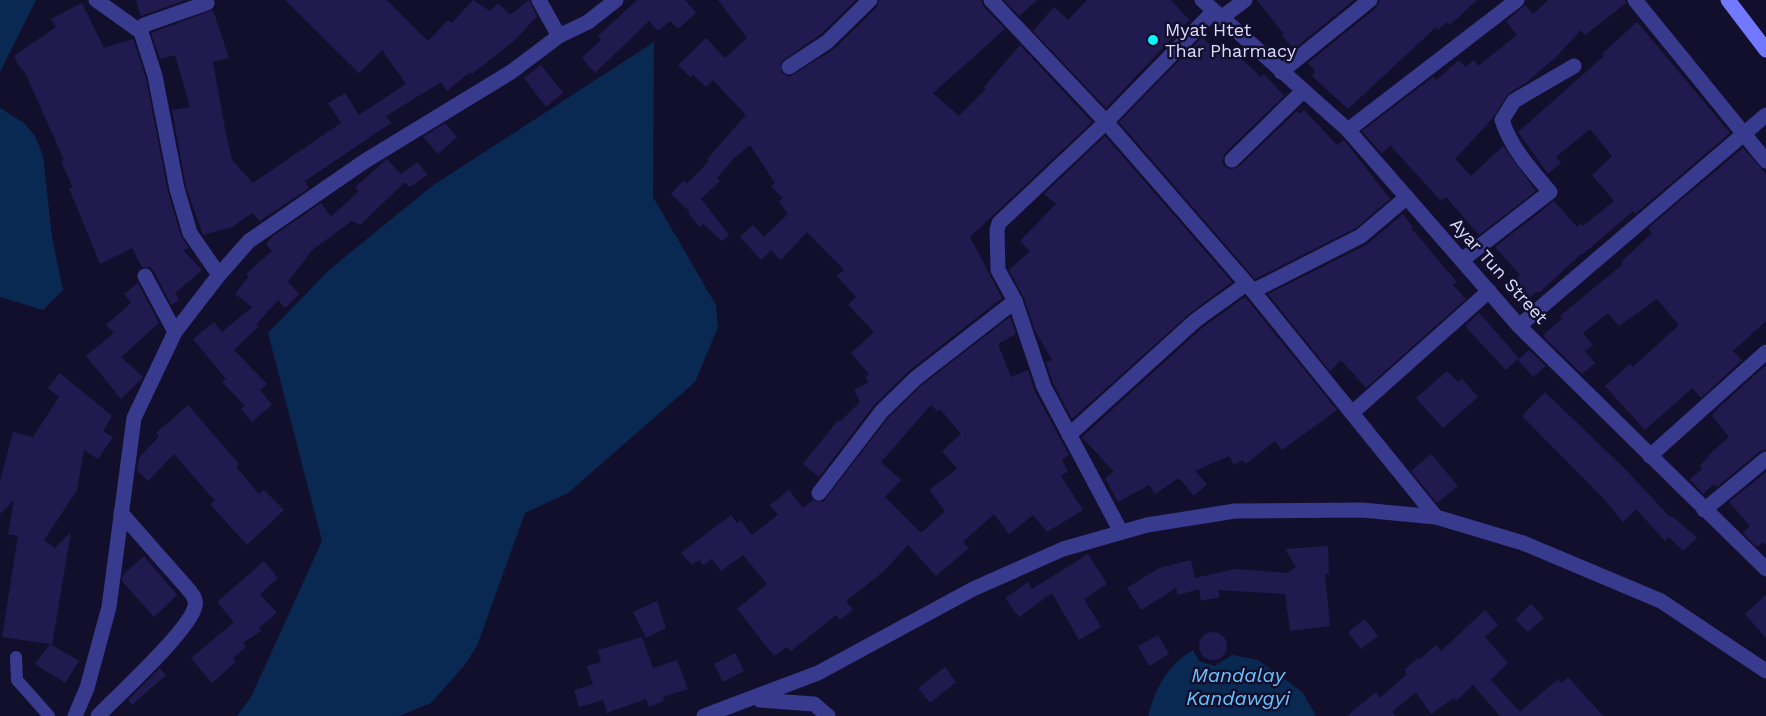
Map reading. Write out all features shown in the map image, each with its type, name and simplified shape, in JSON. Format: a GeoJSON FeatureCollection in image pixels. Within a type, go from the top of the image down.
{"type":"FeatureCollection","features":[{"type":"Feature","properties":{"kind":"main road"},"geometry":{"type":"LineString","coordinates":[[1728,0],[1766,50]]}},
{"type":"Feature","properties":{"kind":"street"},"geometry":{"type":"LineString","coordinates":[[96,0],[141,32],[155,76],[177,189],[190,233],[219,275]]}},
{"type":"Feature","properties":{"kind":"street"},"geometry":{"type":"LineString","coordinates":[[539,0],[559,36]]}},
{"type":"Feature","properties":{"kind":"street"},"geometry":{"type":"LineString","coordinates":[[75,716],[87,688],[109,608],[134,418],[175,332],[219,275],[249,242],[365,161],[511,72],[559,36],[588,22],[616,0]]}},
{"type":"Feature","properties":{"kind":"street"},"geometry":{"type":"LineString","coordinates":[[789,67],[827,42],[870,0]]}},
{"type":"Feature","properties":{"kind":"street"},"geometry":{"type":"LineString","coordinates":[[991,0],[1106,122],[1250,288],[1436,517]]}},
{"type":"Feature","properties":{"kind":"street","name":"Ayar Tun Street"},"geometry":{"type":"LineString","coordinates":[[1202,0],[1348,130],[1519,326],[1704,510],[1764,564]]}},
{"type":"Feature","properties":{"kind":"street"},"geometry":{"type":"LineString","coordinates":[[1121,532],[1044,387],[1015,300],[998,270],[998,226],[1218,14],[1245,0]]}},
{"type":"Feature","properties":{"kind":"street"},"geometry":{"type":"LineString","coordinates":[[1281,72],[1370,0]]}},
{"type":"Feature","properties":{"kind":"street"},"geometry":{"type":"LineString","coordinates":[[1348,130],[1517,0]]}},
{"type":"Feature","properties":{"kind":"street"},"geometry":{"type":"LineString","coordinates":[[1635,0],[1766,161]]}},
{"type":"Feature","properties":{"kind":"street"},"geometry":{"type":"LineString","coordinates":[[141,32],[144,25],[207,3]]}},
{"type":"Feature","properties":{"kind":"street"},"geometry":{"type":"LineString","coordinates":[[1462,260],[1550,192],[1517,151],[1502,120],[1514,101],[1574,66]]}},
{"type":"Feature","properties":{"kind":"street"},"geometry":{"type":"LineString","coordinates":[[1232,160],[1303,90]]}},
{"type":"Feature","properties":{"kind":"street"},"geometry":{"type":"LineString","coordinates":[[1519,326],[1766,115]]}},
{"type":"Feature","properties":{"kind":"street"},"geometry":{"type":"LineString","coordinates":[[1069,435],[1196,320],[1250,288],[1361,236],[1407,198]]}},
{"type":"Feature","properties":{"kind":"street"},"geometry":{"type":"LineString","coordinates":[[145,276],[175,332]]}},
{"type":"Feature","properties":{"kind":"street"},"geometry":{"type":"LineString","coordinates":[[1352,413],[1489,291]]}},
{"type":"Feature","properties":{"kind":"street"},"geometry":{"type":"LineString","coordinates":[[819,493],[891,403],[916,378],[1015,300]]}},
{"type":"Feature","properties":{"kind":"street"},"geometry":{"type":"LineString","coordinates":[[1650,456],[1766,352]]}},
{"type":"Feature","properties":{"kind":"street"},"geometry":{"type":"LineString","coordinates":[[1704,510],[1766,459]]}},
{"type":"Feature","properties":{"kind":"street"},"geometry":{"type":"LineString","coordinates":[[704,716],[818,673],[973,589],[1063,549],[1121,532],[1235,511],[1362,510],[1436,517],[1523,543],[1661,601],[1766,671]]}},
{"type":"Feature","properties":{"kind":"street"},"geometry":{"type":"LineString","coordinates":[[98,716],[181,630],[195,606],[194,597],[188,589],[121,513]]}},
{"type":"Feature","properties":{"kind":"street"},"geometry":{"type":"LineString","coordinates":[[751,700],[814,704],[828,716]]}},
{"type":"Feature","properties":{"kind":"lane"},"geometry":{"type":"LineString","coordinates":[[16,657],[17,680],[49,716]]}},
{"type":"Feature","properties":{"kind":"water"},"geometry":{"type":"Polygon","coordinates":[[[0,0],[36,0],[0,72],[0,0]]]}},
{"type":"Feature","properties":{"kind":"water"},"geometry":{"type":"Polygon","coordinates":[[[654,42],[653,197],[716,305],[718,327],[695,382],[568,493],[525,513],[477,646],[463,667],[431,703],[399,716],[237,716],[251,697],[322,541],[268,333],[329,270],[432,186],[654,42]]]}},
{"type":"Feature","properties":{"kind":"water"},"geometry":{"type":"Polygon","coordinates":[[[0,108],[24,123],[35,136],[43,156],[52,237],[63,290],[43,310],[0,297],[0,108]]]}},
{"type":"Feature","properties":{"kind":"water","name":"Mandalay Kandawgyi"},"geometry":{"type":"Polygon","coordinates":[[[1193,650],[1199,661],[1215,666],[1232,655],[1258,660],[1303,693],[1316,716],[1148,716],[1155,696],[1169,670],[1193,650]]]}},
{"type":"Feature","properties":{"kind":"building"},"geometry":{"type":"Polygon","coordinates":[[[136,0],[186,0],[141,16],[136,0]]]}},
{"type":"Feature","properties":{"kind":"building"},"geometry":{"type":"Polygon","coordinates":[[[285,0],[387,0],[428,41],[448,20],[452,23],[473,0],[490,11],[498,3],[510,15],[529,0],[537,16],[515,40],[447,91],[441,82],[386,116],[391,123],[305,181],[309,188],[260,221],[252,213],[232,227],[203,235],[186,187],[172,110],[190,107],[175,55],[160,59],[151,33],[213,10],[229,58],[213,62],[232,160],[253,183],[341,123],[328,103],[345,93],[359,115],[406,84],[382,50],[359,73],[285,0]]]}},
{"type":"Feature","properties":{"kind":"building"},"geometry":{"type":"Polygon","coordinates":[[[637,0],[685,0],[696,13],[678,29],[670,21],[658,31],[649,21],[595,73],[582,58],[601,40],[598,36],[637,0]]]}},
{"type":"Feature","properties":{"kind":"building"},"geometry":{"type":"Polygon","coordinates":[[[718,0],[856,0],[821,34],[781,62],[781,72],[789,77],[834,49],[877,7],[879,0],[981,0],[984,7],[1005,29],[933,93],[959,116],[986,89],[984,87],[1020,45],[1092,122],[970,237],[1002,298],[910,370],[875,404],[819,477],[803,464],[838,420],[840,422],[860,402],[854,390],[869,382],[865,377],[869,374],[851,353],[874,332],[848,305],[856,297],[837,276],[844,270],[807,232],[781,260],[771,250],[761,260],[740,237],[753,225],[764,237],[788,214],[779,201],[783,198],[771,186],[775,183],[750,145],[732,160],[717,178],[720,181],[701,199],[729,235],[722,241],[703,224],[700,227],[688,213],[690,212],[671,194],[683,181],[687,184],[709,161],[707,159],[746,115],[713,80],[706,87],[693,74],[690,77],[678,65],[706,38],[725,58],[747,38],[718,0]]]}},
{"type":"Feature","properties":{"kind":"building"},"geometry":{"type":"Polygon","coordinates":[[[1004,0],[1037,0],[1019,16],[1004,0]]]}},
{"type":"Feature","properties":{"kind":"building"},"geometry":{"type":"Polygon","coordinates":[[[1087,0],[1171,0],[1189,20],[1106,108],[1033,31],[1054,7],[1068,20],[1087,0]]]}},
{"type":"Feature","properties":{"kind":"building"},"geometry":{"type":"Polygon","coordinates":[[[1257,0],[1354,0],[1294,49],[1257,0]]]}},
{"type":"Feature","properties":{"kind":"building"},"geometry":{"type":"Polygon","coordinates":[[[1380,0],[1477,0],[1450,25],[1447,22],[1438,30],[1436,27],[1348,109],[1312,76],[1315,71],[1308,63],[1376,8],[1380,0]]]}},
{"type":"Feature","properties":{"kind":"building"},"geometry":{"type":"Polygon","coordinates":[[[1548,0],[1625,0],[1626,3],[1585,35],[1581,30],[1556,57],[1526,83],[1509,93],[1492,119],[1455,159],[1471,176],[1503,146],[1536,191],[1479,235],[1446,197],[1441,201],[1390,145],[1382,154],[1362,131],[1433,77],[1436,80],[1459,60],[1465,67],[1474,60],[1478,66],[1517,35],[1506,21],[1525,5],[1533,14],[1548,0]]]}},
{"type":"Feature","properties":{"kind":"building"},"geometry":{"type":"Polygon","coordinates":[[[82,3],[104,48],[133,39],[146,78],[168,192],[181,236],[189,248],[183,250],[202,270],[175,293],[179,300],[171,305],[154,271],[150,267],[142,267],[132,248],[100,264],[69,188],[73,188],[61,161],[64,160],[24,70],[22,71],[14,56],[56,27],[51,19],[82,3]]]}},
{"type":"Feature","properties":{"kind":"building"},"geometry":{"type":"Polygon","coordinates":[[[1637,22],[1730,133],[1635,214],[1633,211],[1581,254],[1540,292],[1536,292],[1520,305],[1505,289],[1520,275],[1495,247],[1554,201],[1577,227],[1581,223],[1583,226],[1614,201],[1592,175],[1612,156],[1590,129],[1556,157],[1561,163],[1548,174],[1518,132],[1604,56],[1602,54],[1637,22]]]}},
{"type":"Feature","properties":{"kind":"building"},"geometry":{"type":"Polygon","coordinates":[[[1202,37],[1223,58],[1231,49],[1261,77],[1264,74],[1284,96],[1225,153],[1222,162],[1225,167],[1230,169],[1238,167],[1297,111],[1300,114],[1304,110],[1337,145],[1344,140],[1390,199],[1356,228],[1255,279],[1119,122],[1202,37]]]}},
{"type":"Feature","properties":{"kind":"building"},"geometry":{"type":"Polygon","coordinates":[[[541,65],[563,93],[546,107],[524,78],[541,65]]]}},
{"type":"Feature","properties":{"kind":"building"},"geometry":{"type":"Polygon","coordinates":[[[445,123],[457,137],[438,154],[423,137],[445,123]]]}},
{"type":"Feature","properties":{"kind":"building"},"geometry":{"type":"Polygon","coordinates":[[[1105,136],[1232,282],[1190,313],[1072,419],[1053,383],[1046,362],[1052,360],[1035,331],[1024,298],[1009,270],[1030,251],[1020,241],[1056,204],[1044,194],[1105,136]]]}},
{"type":"Feature","properties":{"kind":"building"},"geometry":{"type":"Polygon","coordinates":[[[1743,148],[1766,174],[1766,321],[1733,351],[1742,360],[1701,398],[1692,388],[1645,430],[1605,386],[1630,364],[1633,367],[1679,325],[1657,299],[1619,326],[1608,313],[1583,333],[1593,345],[1585,351],[1595,363],[1582,374],[1544,337],[1545,333],[1562,319],[1560,316],[1623,264],[1621,262],[1652,233],[1648,228],[1743,148]]]}},
{"type":"Feature","properties":{"kind":"building"},"geometry":{"type":"Polygon","coordinates":[[[387,159],[401,174],[418,162],[427,175],[410,187],[405,182],[360,225],[352,221],[312,250],[288,282],[299,294],[285,308],[278,300],[256,325],[258,327],[234,350],[267,384],[260,390],[272,405],[252,422],[241,409],[245,406],[222,382],[226,379],[193,339],[214,322],[222,332],[252,307],[235,294],[249,276],[246,274],[272,251],[266,244],[273,236],[321,203],[331,217],[359,191],[355,187],[387,159]]]}},
{"type":"Feature","properties":{"kind":"building"},"geometry":{"type":"Polygon","coordinates":[[[1403,214],[1413,227],[1411,228],[1457,282],[1453,285],[1466,299],[1366,388],[1341,360],[1330,371],[1268,294],[1366,245],[1403,214]]]}},
{"type":"Feature","properties":{"kind":"building"},"geometry":{"type":"Polygon","coordinates":[[[138,283],[159,323],[121,357],[143,377],[121,399],[86,356],[114,333],[106,325],[131,303],[124,294],[138,283]]]}},
{"type":"Feature","properties":{"kind":"building"},"geometry":{"type":"Polygon","coordinates":[[[1245,297],[1337,410],[1282,450],[1275,441],[1246,464],[1243,460],[1234,465],[1229,456],[1195,471],[1207,484],[1194,496],[1179,478],[1155,494],[1149,485],[1118,502],[1105,478],[1114,472],[1082,437],[1202,328],[1245,297]]]}},
{"type":"Feature","properties":{"kind":"building"},"geometry":{"type":"Polygon","coordinates":[[[1479,313],[1519,358],[1506,370],[1465,326],[1479,313]]]}},
{"type":"Feature","properties":{"kind":"building"},"geometry":{"type":"Polygon","coordinates":[[[1010,317],[1016,334],[998,344],[1011,377],[1028,370],[1035,392],[1069,455],[1062,460],[1068,471],[1061,476],[1083,510],[1047,532],[1033,515],[1009,534],[994,514],[963,542],[969,548],[936,576],[908,545],[883,572],[846,601],[853,610],[840,620],[836,615],[791,651],[787,647],[774,656],[737,609],[767,584],[743,555],[721,571],[712,559],[703,565],[699,560],[692,565],[681,553],[731,515],[737,523],[741,521],[752,535],[778,515],[770,505],[789,490],[803,508],[813,500],[823,502],[889,417],[922,385],[1010,317]],[[931,405],[881,462],[901,480],[885,497],[921,533],[945,511],[929,490],[957,469],[942,451],[961,434],[940,409],[938,412],[931,405]]]}},
{"type":"Feature","properties":{"kind":"building"},"geometry":{"type":"Polygon","coordinates":[[[1529,350],[1546,366],[1533,377],[1518,360],[1529,350]]]}},
{"type":"Feature","properties":{"kind":"building"},"geometry":{"type":"Polygon","coordinates":[[[1766,365],[1766,449],[1760,451],[1717,487],[1714,484],[1703,494],[1690,479],[1702,469],[1700,466],[1712,452],[1729,437],[1712,416],[1766,365]]]}},
{"type":"Feature","properties":{"kind":"building"},"geometry":{"type":"Polygon","coordinates":[[[1447,371],[1458,382],[1462,379],[1478,397],[1443,428],[1416,398],[1447,371]]]}},
{"type":"Feature","properties":{"kind":"building"},"geometry":{"type":"Polygon","coordinates":[[[60,373],[112,416],[103,431],[113,437],[98,459],[84,450],[77,490],[44,540],[55,548],[71,532],[52,645],[79,661],[65,683],[35,664],[50,644],[2,637],[18,536],[8,534],[14,500],[0,514],[0,481],[13,432],[33,437],[59,397],[48,388],[60,373]]]}},
{"type":"Feature","properties":{"kind":"building"},"geometry":{"type":"Polygon","coordinates":[[[1545,392],[1626,470],[1670,517],[1672,516],[1697,538],[1683,551],[1669,537],[1665,541],[1636,509],[1623,522],[1603,498],[1522,416],[1545,392]]]}},
{"type":"Feature","properties":{"kind":"building"},"geometry":{"type":"Polygon","coordinates":[[[188,405],[239,464],[236,467],[259,494],[264,490],[284,510],[247,545],[210,504],[215,501],[174,454],[148,481],[137,470],[139,458],[159,436],[156,433],[188,405]]]}},
{"type":"Feature","properties":{"kind":"building"},"geometry":{"type":"Polygon","coordinates":[[[1431,454],[1458,486],[1437,503],[1411,471],[1431,454]]]}},
{"type":"Feature","properties":{"kind":"building"},"geometry":{"type":"Polygon","coordinates":[[[1766,472],[1766,545],[1763,542],[1757,547],[1743,533],[1750,526],[1729,502],[1766,472]]]}},
{"type":"Feature","properties":{"kind":"building"},"geometry":{"type":"Polygon","coordinates":[[[1328,546],[1329,574],[1325,574],[1330,626],[1290,631],[1285,594],[1218,590],[1220,597],[1201,601],[1199,589],[1178,595],[1176,588],[1141,610],[1127,588],[1159,568],[1191,560],[1195,578],[1235,569],[1287,573],[1296,567],[1285,549],[1328,546]]]}},
{"type":"Feature","properties":{"kind":"building"},"geometry":{"type":"Polygon","coordinates":[[[1088,554],[1107,584],[1084,599],[1101,627],[1079,640],[1052,593],[1019,617],[1005,598],[1028,582],[1032,589],[1088,554]]]}},
{"type":"Feature","properties":{"kind":"building"},"geometry":{"type":"Polygon","coordinates":[[[144,556],[177,595],[154,617],[122,581],[123,575],[144,556]]]}},
{"type":"Feature","properties":{"kind":"building"},"geometry":{"type":"Polygon","coordinates":[[[264,561],[278,578],[260,594],[277,613],[259,628],[261,631],[243,643],[246,647],[233,658],[236,662],[212,683],[191,658],[234,622],[217,602],[264,561]]]}},
{"type":"Feature","properties":{"kind":"building"},"geometry":{"type":"Polygon","coordinates":[[[1766,595],[1766,638],[1745,614],[1766,595]]]}},
{"type":"Feature","properties":{"kind":"building"},"geometry":{"type":"Polygon","coordinates":[[[657,601],[666,628],[646,638],[633,612],[657,601]]]}},
{"type":"Feature","properties":{"kind":"building"},"geometry":{"type":"Polygon","coordinates":[[[1531,604],[1544,618],[1528,632],[1515,619],[1531,604]]]}},
{"type":"Feature","properties":{"kind":"building"},"geometry":{"type":"Polygon","coordinates":[[[1485,610],[1498,625],[1485,637],[1508,663],[1491,680],[1520,712],[1558,679],[1562,683],[1568,677],[1603,716],[1500,716],[1473,685],[1456,701],[1454,698],[1431,714],[1416,692],[1392,712],[1396,716],[1347,716],[1376,692],[1380,698],[1407,674],[1404,670],[1418,658],[1419,660],[1436,645],[1441,651],[1485,610]]]}},
{"type":"Feature","properties":{"kind":"building"},"geometry":{"type":"Polygon","coordinates":[[[1365,619],[1378,636],[1361,649],[1348,632],[1365,619]]]}},
{"type":"Feature","properties":{"kind":"building"},"geometry":{"type":"Polygon","coordinates":[[[1213,632],[1223,636],[1227,646],[1223,656],[1213,660],[1203,656],[1199,646],[1203,636],[1213,632]]]}},
{"type":"Feature","properties":{"kind":"building"},"geometry":{"type":"Polygon","coordinates":[[[1158,635],[1169,654],[1149,666],[1138,646],[1158,635]]]}},
{"type":"Feature","properties":{"kind":"building"},"geometry":{"type":"Polygon","coordinates":[[[642,637],[653,668],[677,660],[688,689],[663,697],[664,701],[649,707],[646,699],[607,713],[603,700],[579,707],[574,690],[593,684],[587,666],[601,662],[598,650],[642,637]]]}},
{"type":"Feature","properties":{"kind":"building"},"geometry":{"type":"Polygon","coordinates":[[[735,653],[744,671],[723,682],[714,664],[735,653]]]}},
{"type":"Feature","properties":{"kind":"building"},"geometry":{"type":"Polygon","coordinates":[[[945,667],[956,682],[930,703],[918,688],[945,667]]]}},
{"type":"Feature","properties":{"kind":"building"},"geometry":{"type":"Polygon","coordinates":[[[160,668],[166,675],[132,705],[128,700],[160,668]]]}},
{"type":"Feature","properties":{"kind":"place","name":"Myat Htet Thar Pharmacy"},"geometry":{"type":"Point","coordinates":[1153,40]}}]}
